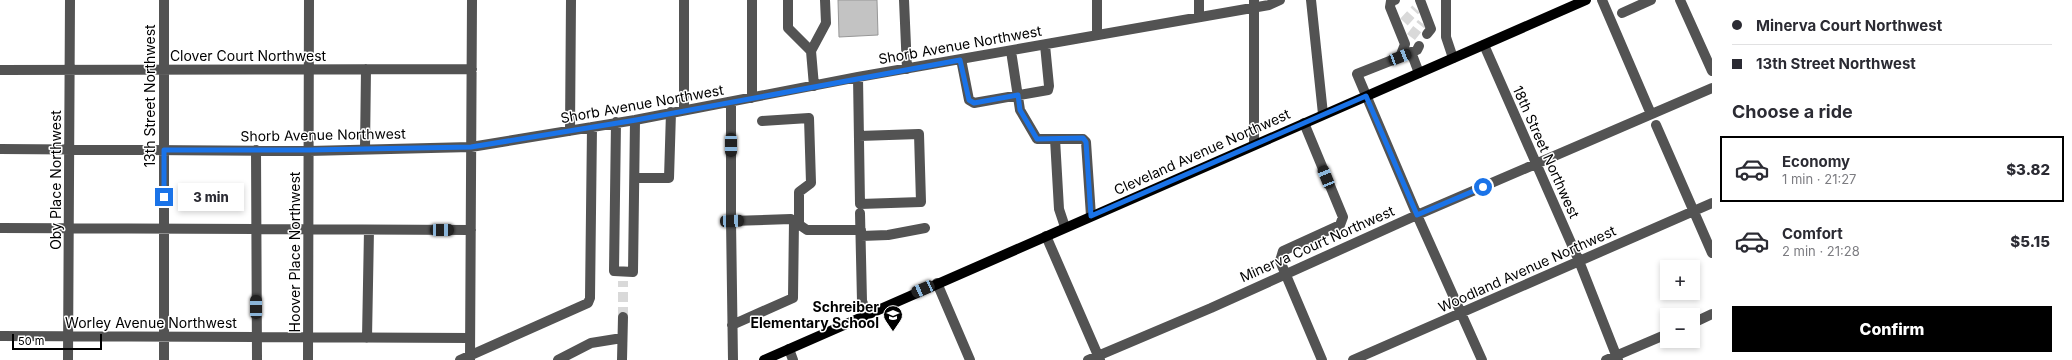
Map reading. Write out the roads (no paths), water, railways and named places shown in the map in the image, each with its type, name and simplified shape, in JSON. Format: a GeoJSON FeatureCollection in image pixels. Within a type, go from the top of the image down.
{"type":"FeatureCollection","features":[{"type":"Feature","properties":{"kind":"main road","name":"Cleveland Avenue Northwest"},"geometry":{"type":"LineString","coordinates":[[764,360],[1254,144],[1586,0]]}},
{"type":"Feature","properties":{"kind":"street","name":"Oby Place Northwest"},"geometry":{"type":"LineString","coordinates":[[68,360],[70,228],[70,0]]}},
{"type":"Feature","properties":{"kind":"street","name":"13th Street Northwest"},"geometry":{"type":"LineString","coordinates":[[164,0],[164,360]]}},
{"type":"Feature","properties":{"kind":"street","name":"Hoover Place Northwest"},"geometry":{"type":"LineString","coordinates":[[308,360],[309,0]]}},
{"type":"Feature","properties":{"kind":"street"},"geometry":{"type":"LineString","coordinates":[[470,358],[472,0]]}},
{"type":"Feature","properties":{"kind":"street"},"geometry":{"type":"LineString","coordinates":[[570,131],[571,0]]}},
{"type":"Feature","properties":{"kind":"street"},"geometry":{"type":"LineString","coordinates":[[684,0],[684,110]]}},
{"type":"Feature","properties":{"kind":"street"},"geometry":{"type":"LineString","coordinates":[[752,0],[752,98]]}},
{"type":"Feature","properties":{"kind":"street"},"geometry":{"type":"LineString","coordinates":[[788,0],[788,28],[811,51]]}},
{"type":"Feature","properties":{"kind":"street"},"geometry":{"type":"LineString","coordinates":[[814,86],[811,51],[826,23],[825,0]]}},
{"type":"Feature","properties":{"kind":"street"},"geometry":{"type":"LineString","coordinates":[[904,0],[907,69]]}},
{"type":"Feature","properties":{"kind":"street"},"geometry":{"type":"LineString","coordinates":[[1097,0],[1097,35]]}},
{"type":"Feature","properties":{"kind":"street"},"geometry":{"type":"LineString","coordinates":[[1199,0],[1200,17]]}},
{"type":"Feature","properties":{"kind":"street","name":"Shorb Avenue Northwest"},"geometry":{"type":"LineString","coordinates":[[0,149],[309,150],[471,147],[616,122],[636,120],[671,112],[1200,17],[1254,4],[1269,5],[1280,0]]}},
{"type":"Feature","properties":{"kind":"street"},"geometry":{"type":"LineString","coordinates":[[1311,0],[1323,114]]}},
{"type":"Feature","properties":{"kind":"street"},"geometry":{"type":"LineString","coordinates":[[1395,0],[1391,2],[1390,7],[1402,26],[1419,73]]}},
{"type":"Feature","properties":{"kind":"street"},"geometry":{"type":"LineString","coordinates":[[1446,0],[1446,37],[1453,58]]}},
{"type":"Feature","properties":{"kind":"street"},"geometry":{"type":"LineString","coordinates":[[1602,0],[1651,114]]}},
{"type":"Feature","properties":{"kind":"street"},"geometry":{"type":"LineString","coordinates":[[1622,13],[1652,0]]}},
{"type":"Feature","properties":{"kind":"street"},"geometry":{"type":"LineString","coordinates":[[1680,0],[1712,71]]}},
{"type":"Feature","properties":{"kind":"street"},"geometry":{"type":"LineString","coordinates":[[1254,4],[1254,144]]}},
{"type":"Feature","properties":{"kind":"street"},"geometry":{"type":"LineString","coordinates":[[1419,4],[1424,21],[1430,29],[1427,34]]}},
{"type":"Feature","properties":{"kind":"street"},"geometry":{"type":"LineString","coordinates":[[960,60],[969,100],[974,103],[1048,90],[1049,86],[1045,45]]}},
{"type":"Feature","properties":{"kind":"street"},"geometry":{"type":"LineString","coordinates":[[1409,45],[1419,46]]}},
{"type":"Feature","properties":{"kind":"street"},"geometry":{"type":"LineString","coordinates":[[1409,45],[1400,57],[1357,74],[1417,215],[1482,360]]}},
{"type":"Feature","properties":{"kind":"street","name":"18th Street Northwest"},"geometry":{"type":"LineString","coordinates":[[1484,45],[1579,262],[1617,358]]}},
{"type":"Feature","properties":{"kind":"street"},"geometry":{"type":"LineString","coordinates":[[1011,51],[1020,110],[1037,139],[1083,138],[1086,142],[1091,216]]}},
{"type":"Feature","properties":{"kind":"street","name":"Clover Court Northwest"},"geometry":{"type":"LineString","coordinates":[[0,70],[472,69]]}},
{"type":"Feature","properties":{"kind":"street"},"geometry":{"type":"LineString","coordinates":[[365,149],[366,70]]}},
{"type":"Feature","properties":{"kind":"street"},"geometry":{"type":"LineString","coordinates":[[858,78],[862,301],[867,314]]}},
{"type":"Feature","properties":{"kind":"street","name":"Minerva Court Northwest"},"geometry":{"type":"LineString","coordinates":[[1088,360],[1099,358],[1417,215],[1712,88]]}},
{"type":"Feature","properties":{"kind":"street"},"geometry":{"type":"LineString","coordinates":[[731,102],[733,360]]}},
{"type":"Feature","properties":{"kind":"street"},"geometry":{"type":"LineString","coordinates":[[635,178],[669,178],[671,112]]}},
{"type":"Feature","properties":{"kind":"street"},"geometry":{"type":"LineString","coordinates":[[732,325],[793,298],[799,192],[811,183],[809,118],[762,121]]}},
{"type":"Feature","properties":{"kind":"street"},"geometry":{"type":"LineString","coordinates":[[616,122],[614,271],[623,276],[633,272],[636,120]]}},
{"type":"Feature","properties":{"kind":"street"},"geometry":{"type":"LineString","coordinates":[[1304,123],[1343,217],[1340,224],[1283,251],[1280,261],[1322,360]]}},
{"type":"Feature","properties":{"kind":"street"},"geometry":{"type":"LineString","coordinates":[[1656,125],[1712,253]]}},
{"type":"Feature","properties":{"kind":"street"},"geometry":{"type":"LineString","coordinates":[[460,360],[470,358],[588,303],[590,298],[592,127]]}},
{"type":"Feature","properties":{"kind":"street"},"geometry":{"type":"LineString","coordinates":[[859,136],[919,134],[921,202],[860,209]]}},
{"type":"Feature","properties":{"kind":"street"},"geometry":{"type":"LineString","coordinates":[[1055,139],[1059,210],[1065,228]]}},
{"type":"Feature","properties":{"kind":"street"},"geometry":{"type":"LineString","coordinates":[[256,150],[257,360]]}},
{"type":"Feature","properties":{"kind":"street","name":"Woodland Avenue Northwest"},"geometry":{"type":"LineString","coordinates":[[1353,360],[1712,203]]}},
{"type":"Feature","properties":{"kind":"street"},"geometry":{"type":"LineString","coordinates":[[732,221],[791,219],[807,230],[888,235],[924,228]]}},
{"type":"Feature","properties":{"kind":"street"},"geometry":{"type":"LineString","coordinates":[[0,228],[471,230]]}},
{"type":"Feature","properties":{"kind":"street"},"geometry":{"type":"LineString","coordinates":[[367,338],[369,230]]}},
{"type":"Feature","properties":{"kind":"street"},"geometry":{"type":"LineString","coordinates":[[1046,236],[1099,358]]}},
{"type":"Feature","properties":{"kind":"street"},"geometry":{"type":"LineString","coordinates":[[937,283],[970,360]]}},
{"type":"Feature","properties":{"kind":"street"},"geometry":{"type":"LineString","coordinates":[[1700,320],[1712,314]]}},
{"type":"Feature","properties":{"kind":"street"},"geometry":{"type":"LineString","coordinates":[[622,360],[623,317]]}},
{"type":"Feature","properties":{"kind":"street","name":"Worley Avenue Northwest"},"geometry":{"type":"LineString","coordinates":[[0,336],[164,338],[470,338]]}},
{"type":"Feature","properties":{"kind":"street"},"geometry":{"type":"LineString","coordinates":[[1606,360],[1617,358],[1660,337]]}},
{"type":"Feature","properties":{"kind":"street"},"geometry":{"type":"LineString","coordinates":[[558,360],[591,343],[622,338]]}},
{"type":"Feature","properties":{"kind":"street"},"geometry":{"type":"LineString","coordinates":[[789,349],[793,360]]}},
{"type":"Feature","properties":{"kind":"tunnel"},"geometry":{"type":"LineString","coordinates":[[1404,22],[1416,9]]}},
{"type":"Feature","properties":{"kind":"tunnel"},"geometry":{"type":"LineString","coordinates":[[1411,37],[1422,23]]}},
{"type":"Feature","properties":{"kind":"tunnel"},"geometry":{"type":"LineString","coordinates":[[623,281],[623,317]]}},
{"type":"Feature","properties":{"kind":"place","name":"Schreiber Elementary School"},"geometry":{"type":"Point","coordinates":[893,332]}}]}
